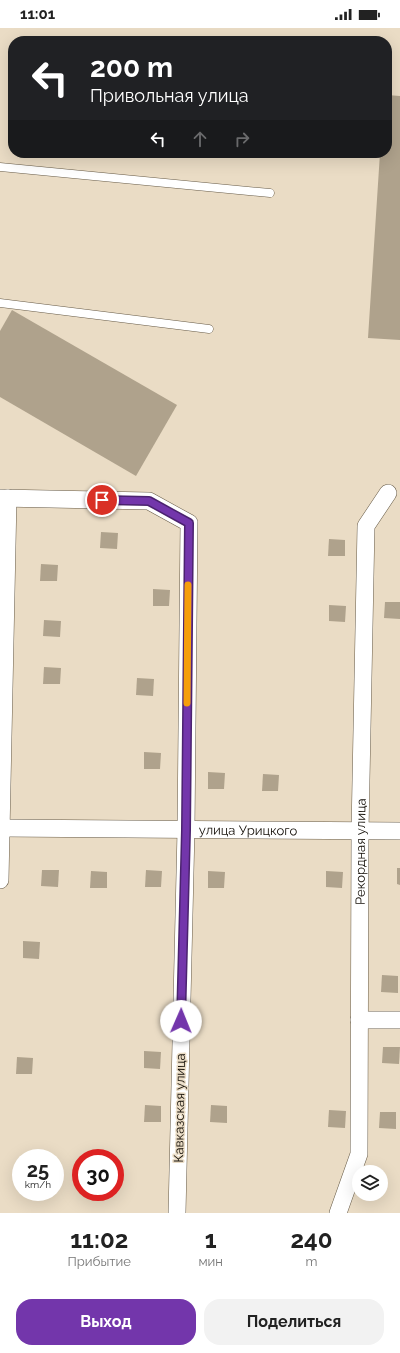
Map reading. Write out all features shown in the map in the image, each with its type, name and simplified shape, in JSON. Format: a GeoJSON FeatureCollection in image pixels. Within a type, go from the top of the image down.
{"type":"FeatureCollection","features":[{"type":"Feature","properties":{"kind":"street","name":"Рекордная улица"},"geometry":{"type":"LineString","coordinates":[[338,1213],[359,1154],[360,831],[366,526],[388,493]]}},
{"type":"Feature","properties":{"kind":"street","name":"Кавказская улица"},"geometry":{"type":"LineString","coordinates":[[4,498],[149,501],[189,523],[186,830],[177,1213]]}},
{"type":"Feature","properties":{"kind":"street"},"geometry":{"type":"LineString","coordinates":[[0,880],[4,498]]}},
{"type":"Feature","properties":{"kind":"street","name":"улица Урицкого"},"geometry":{"type":"LineString","coordinates":[[1,828],[400,831]]}},
{"type":"Feature","properties":{"kind":"street"},"geometry":{"type":"LineString","coordinates":[[359,1020],[400,1020]]}},
{"type":"Feature","properties":{"kind":"lane"},"geometry":{"type":"LineString","coordinates":[[0,167],[270,193]]}},
{"type":"Feature","properties":{"kind":"lane"},"geometry":{"type":"LineString","coordinates":[[0,303],[209,329]]}},
{"type":"Feature","properties":{"kind":"building"},"geometry":{"type":"Polygon","coordinates":[[[392,95],[400,96],[400,340],[368,338],[380,158],[392,158],[392,95]]]}},
{"type":"Feature","properties":{"kind":"building"},"geometry":{"type":"Polygon","coordinates":[[[12,310],[177,405],[136,476],[0,397],[0,331],[12,310]]]}},
{"type":"Feature","properties":{"kind":"building"},"geometry":{"type":"Polygon","coordinates":[[[101,532],[118,533],[117,549],[100,548],[101,532]]]}},
{"type":"Feature","properties":{"kind":"building"},"geometry":{"type":"Polygon","coordinates":[[[329,539],[345,540],[345,556],[328,556],[329,539]]]}},
{"type":"Feature","properties":{"kind":"building"},"geometry":{"type":"Polygon","coordinates":[[[41,564],[58,565],[57,581],[40,581],[41,564]]]}},
{"type":"Feature","properties":{"kind":"building"},"geometry":{"type":"Polygon","coordinates":[[[153,589],[170,590],[169,606],[153,606],[153,589]]]}},
{"type":"Feature","properties":{"kind":"building"},"geometry":{"type":"Polygon","coordinates":[[[385,602],[400,602],[400,619],[384,618],[385,602]]]}},
{"type":"Feature","properties":{"kind":"building"},"geometry":{"type":"Polygon","coordinates":[[[329,605],[346,606],[345,622],[329,621],[329,605]]]}},
{"type":"Feature","properties":{"kind":"building"},"geometry":{"type":"Polygon","coordinates":[[[44,620],[61,621],[60,637],[43,636],[44,620]]]}},
{"type":"Feature","properties":{"kind":"building"},"geometry":{"type":"Polygon","coordinates":[[[44,667],[61,668],[60,684],[43,684],[44,667]]]}},
{"type":"Feature","properties":{"kind":"building"},"geometry":{"type":"Polygon","coordinates":[[[137,678],[154,679],[153,696],[136,695],[137,678]]]}},
{"type":"Feature","properties":{"kind":"building"},"geometry":{"type":"Polygon","coordinates":[[[144,752],[161,753],[160,769],[144,769],[144,752]]]}},
{"type":"Feature","properties":{"kind":"building"},"geometry":{"type":"Polygon","coordinates":[[[208,772],[225,773],[224,789],[208,789],[208,772]]]}},
{"type":"Feature","properties":{"kind":"building"},"geometry":{"type":"Polygon","coordinates":[[[263,774],[279,775],[278,791],[262,791],[263,774]]]}},
{"type":"Feature","properties":{"kind":"building"},"geometry":{"type":"Polygon","coordinates":[[[397,868],[400,868],[400,885],[397,884],[397,868]]]}},
{"type":"Feature","properties":{"kind":"building"},"geometry":{"type":"Polygon","coordinates":[[[42,870],[59,870],[58,887],[41,886],[42,870]]]}},
{"type":"Feature","properties":{"kind":"building"},"geometry":{"type":"Polygon","coordinates":[[[146,870],[162,871],[161,887],[145,887],[146,870]]]}},
{"type":"Feature","properties":{"kind":"building"},"geometry":{"type":"Polygon","coordinates":[[[91,871],[107,872],[107,888],[90,888],[91,871]]]}},
{"type":"Feature","properties":{"kind":"building"},"geometry":{"type":"Polygon","coordinates":[[[208,871],[225,872],[224,888],[208,888],[208,871]]]}},
{"type":"Feature","properties":{"kind":"building"},"geometry":{"type":"Polygon","coordinates":[[[326,871],[343,872],[342,888],[326,887],[326,871]]]}},
{"type":"Feature","properties":{"kind":"building"},"geometry":{"type":"Polygon","coordinates":[[[23,941],[40,942],[39,959],[23,958],[23,941]]]}},
{"type":"Feature","properties":{"kind":"building"},"geometry":{"type":"Polygon","coordinates":[[[382,975],[398,976],[398,993],[381,992],[382,975]]]}},
{"type":"Feature","properties":{"kind":"building"},"geometry":{"type":"Polygon","coordinates":[[[383,1047],[400,1047],[399,1064],[382,1063],[383,1047]]]}},
{"type":"Feature","properties":{"kind":"building"},"geometry":{"type":"Polygon","coordinates":[[[144,1051],[161,1052],[160,1069],[144,1068],[144,1051]]]}},
{"type":"Feature","properties":{"kind":"building"},"geometry":{"type":"Polygon","coordinates":[[[17,1057],[33,1058],[32,1074],[16,1074],[17,1057]]]}},
{"type":"Feature","properties":{"kind":"building"},"geometry":{"type":"Polygon","coordinates":[[[145,1105],[161,1106],[161,1122],[144,1122],[145,1105]]]}},
{"type":"Feature","properties":{"kind":"building"},"geometry":{"type":"Polygon","coordinates":[[[211,1105],[227,1106],[227,1123],[210,1122],[211,1105]]]}},
{"type":"Feature","properties":{"kind":"building"},"geometry":{"type":"Polygon","coordinates":[[[329,1110],[346,1111],[345,1128],[328,1127],[329,1110]]]}},
{"type":"Feature","properties":{"kind":"building"},"geometry":{"type":"Polygon","coordinates":[[[380,1112],[396,1112],[396,1129],[379,1128],[380,1112]]]}},
{"type":"Feature","properties":{"kind":"slow traffic"},"geometry":{"type":"LineString","coordinates":[[187,703],[188,585]]}},
{"type":"Feature","properties":{"kind":"route"},"geometry":{"type":"LineString","coordinates":[[102,500],[149,501],[189,523],[186,830],[181,1021]]}}]}
